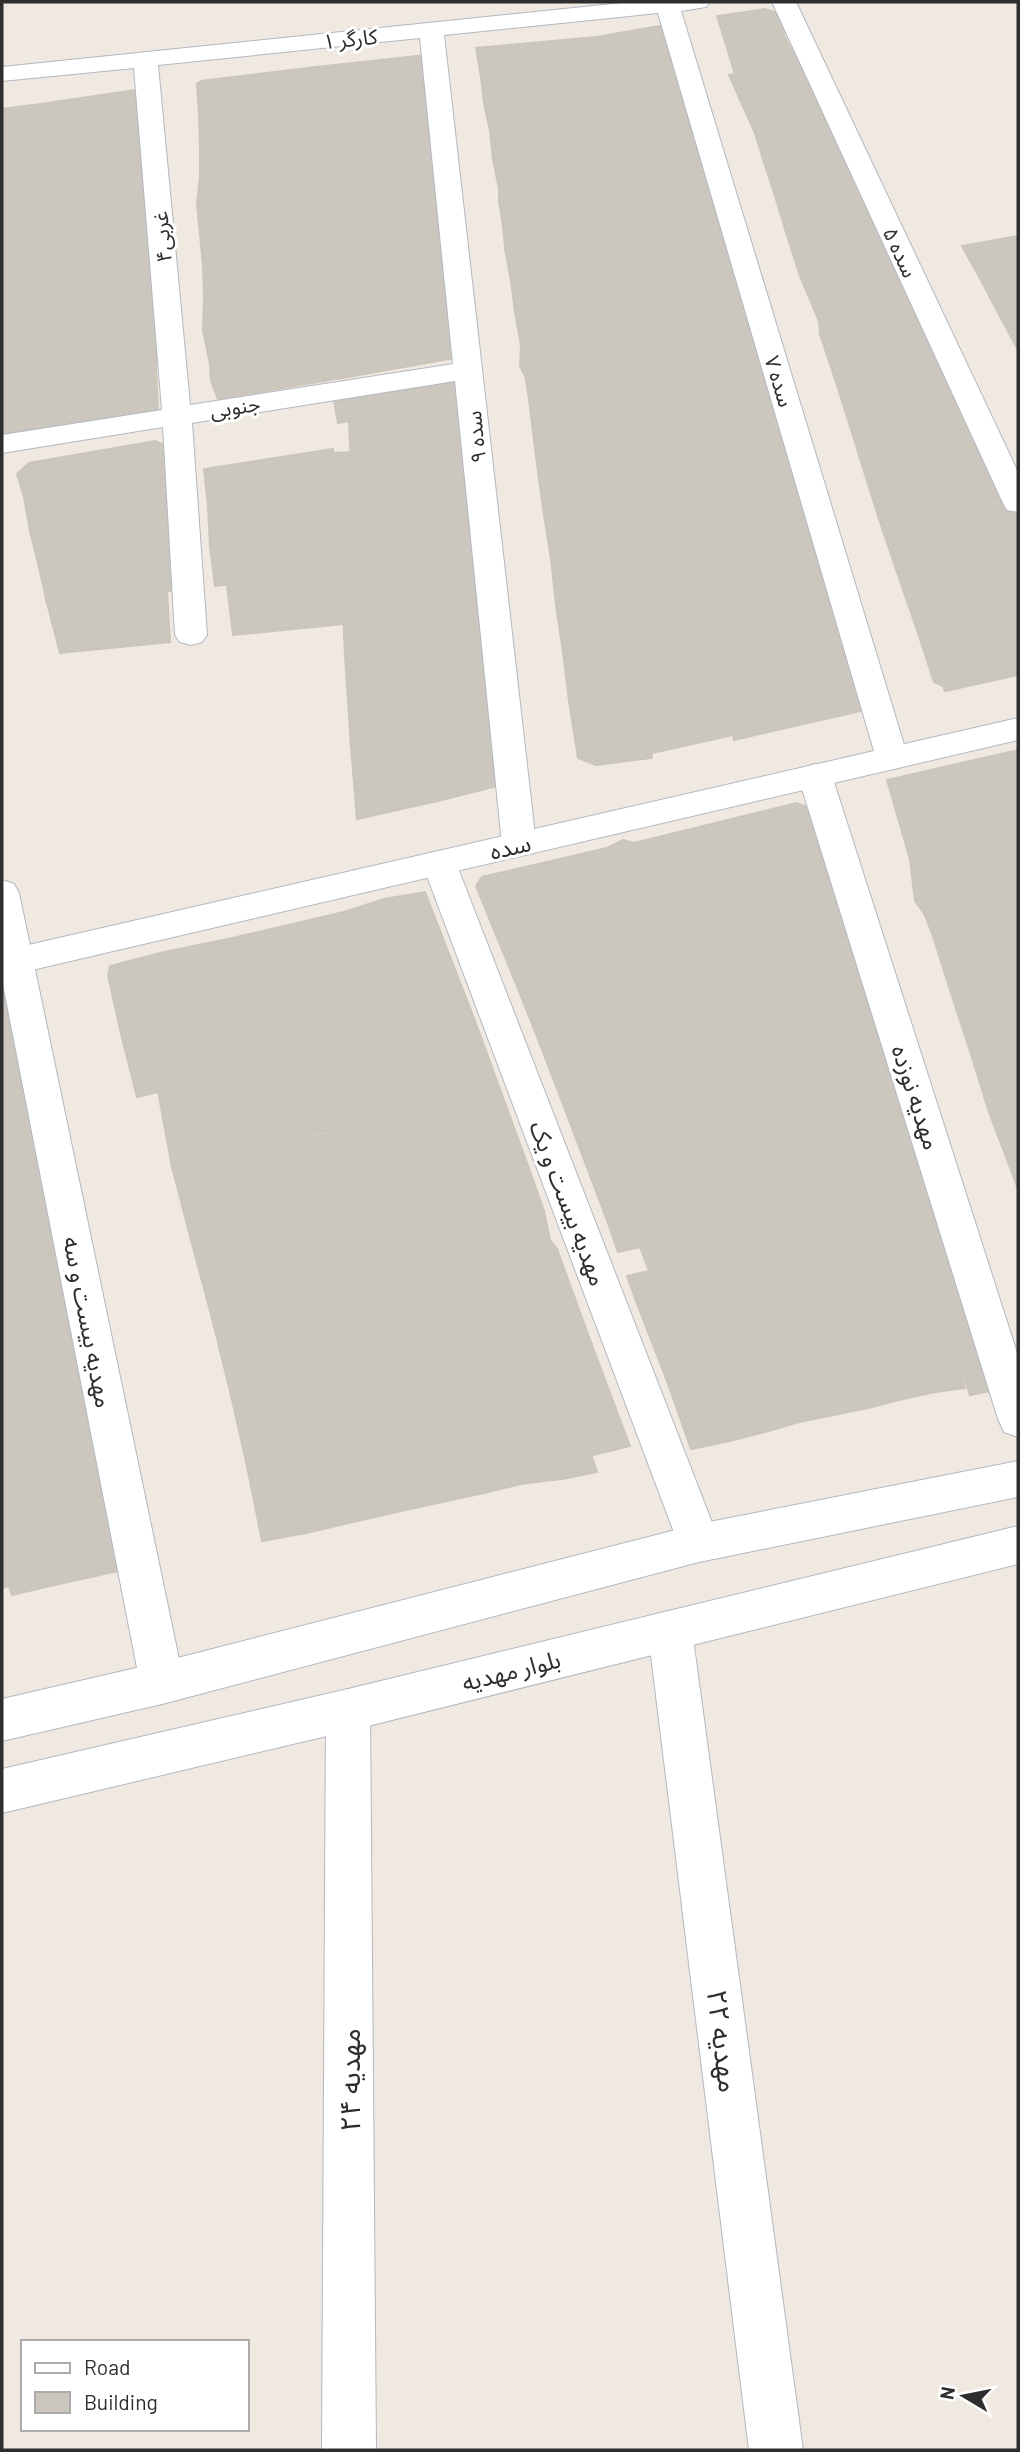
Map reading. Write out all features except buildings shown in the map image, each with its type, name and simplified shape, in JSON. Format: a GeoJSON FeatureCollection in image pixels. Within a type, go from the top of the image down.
{"type":"FeatureCollection","features":[{"type":"Feature","properties":{"kind":"street","name":"کارگر ۱"},"geometry":{"type":"LineString","coordinates":[[2,74],[698,2]]}},
{"type":"Feature","properties":{"kind":"street","name":"سده ۵"},"geometry":{"type":"LineString","coordinates":[[784,2],[1018,503]]}},
{"type":"Feature","properties":{"kind":"street","name":"سده ۷"},"geometry":{"type":"LineString","coordinates":[[667,5],[892,758]]}},
{"type":"Feature","properties":{"kind":"street","name":"سده ۹"},"geometry":{"type":"LineString","coordinates":[[431,29],[519,844]]}},
{"type":"Feature","properties":{"kind":"street","name":"غربی۴"},"geometry":{"type":"LineString","coordinates":[[145,59],[177,415],[191,635]]}},
{"type":"Feature","properties":{"kind":"street","name":"جنوبی"},"geometry":{"type":"LineString","coordinates":[[2,444],[468,370]]}},
{"type":"Feature","properties":{"kind":"street","name":"سده"},"geometry":{"type":"LineString","coordinates":[[9,962],[1018,729]]}},
{"type":"Feature","properties":{"kind":"street","name":"مهدیه نوزده"},"geometry":{"type":"LineString","coordinates":[[815,776],[1018,1419]]}},
{"type":"Feature","properties":{"kind":"street","name":"مهدیه بیست و یک"},"geometry":{"type":"LineString","coordinates":[[439,863],[699,1543]]}},
{"type":"Feature","properties":{"kind":"street","name":"مهدیه بیست و سه"},"geometry":{"type":"LineString","coordinates":[[2,893],[9,962],[162,1683]]}},
{"type":"Feature","properties":{"kind":"street"},"geometry":{"type":"LineString","coordinates":[[2,1720],[162,1683],[699,1543],[1018,1479]]}},
{"type":"Feature","properties":{"kind":"street","name":"بلوار مهدیه"},"geometry":{"type":"LineString","coordinates":[[2,1791],[670,1631],[1017,1552]]}},
{"type":"Feature","properties":{"kind":"street","name":"مهدیه ۲۲"},"geometry":{"type":"LineString","coordinates":[[670,1631],[776,2450]]}},
{"type":"Feature","properties":{"kind":"street","name":"مهدیه ۲۴"},"geometry":{"type":"LineString","coordinates":[[348,1710],[349,2450]]}}]}
